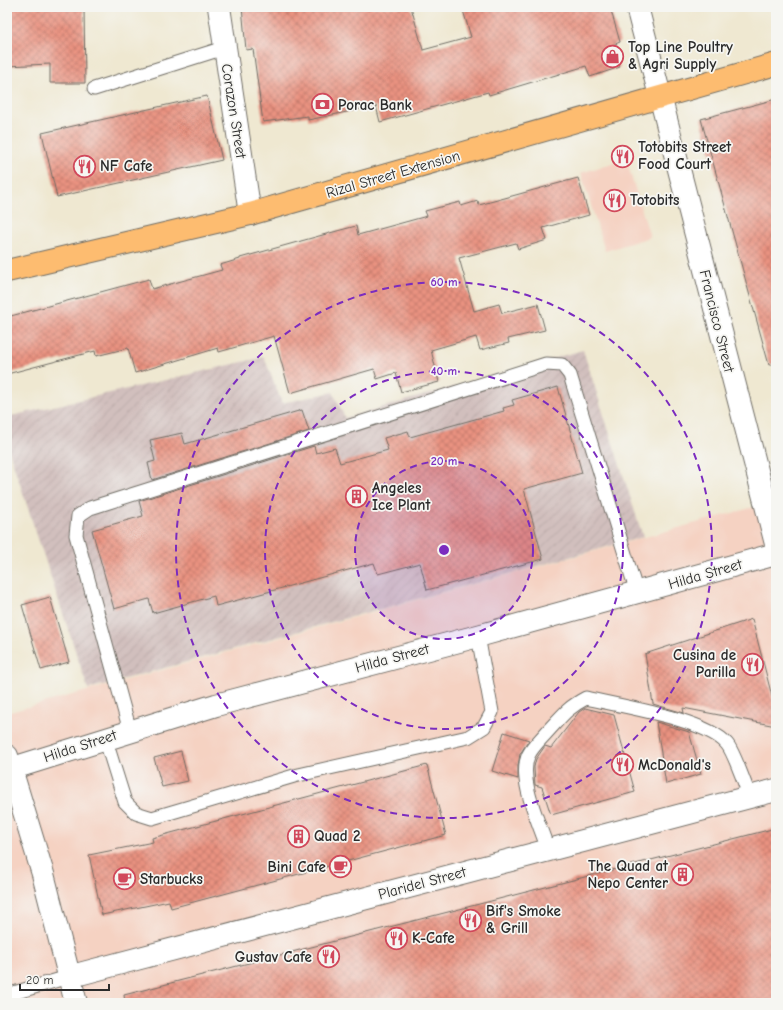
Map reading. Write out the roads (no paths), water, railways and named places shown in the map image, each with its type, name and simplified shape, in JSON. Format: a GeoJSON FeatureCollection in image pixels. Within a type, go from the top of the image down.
{"type":"FeatureCollection","features":[{"type":"Feature","properties":{"kind":"main road","name":"Rizal Street Extension"},"geometry":{"type":"LineString","coordinates":[[7,271],[250,214],[776,64]]}},
{"type":"Feature","properties":{"kind":"street","name":"Corazon Street"},"geometry":{"type":"LineString","coordinates":[[219,7],[250,214]]}},
{"type":"Feature","properties":{"kind":"street","name":"Francisco Street"},"geometry":{"type":"LineString","coordinates":[[636,7],[768,483],[776,544]]}},
{"type":"Feature","properties":{"kind":"street","name":"Hilda Street"},"geometry":{"type":"LineString","coordinates":[[9,762],[105,738],[216,705],[478,636],[776,554]]}},
{"type":"Feature","properties":{"kind":"street"},"geometry":{"type":"LineString","coordinates":[[9,762],[43,874],[68,977],[76,1003]]}},
{"type":"Feature","properties":{"kind":"street","name":"Plaridel Street"},"geometry":{"type":"LineString","coordinates":[[68,977],[776,790]]}},
{"type":"Feature","properties":{"kind":"lane"},"geometry":{"type":"LineString","coordinates":[[94,89],[224,48]]}},
{"type":"Feature","properties":{"kind":"lane"},"geometry":{"type":"LineString","coordinates":[[130,731],[76,535],[78,516],[90,508],[546,364],[562,365],[570,375],[638,592]]}},
{"type":"Feature","properties":{"kind":"lane"},"geometry":{"type":"LineString","coordinates":[[105,738],[126,802],[136,813],[152,818],[288,777],[468,737],[484,727],[492,712],[478,636]]}},
{"type":"Feature","properties":{"kind":"lane"},"geometry":{"type":"LineString","coordinates":[[548,850],[528,790],[524,769],[529,754],[569,707],[586,698],[691,723],[710,730],[727,744],[750,797]]}},
{"type":"Feature","properties":{"kind":"lane"},"geometry":{"type":"LineString","coordinates":[[7,995],[68,977]]}},
{"type":"Feature","properties":{"kind":"place","name":"Top Line Poultry & Agri Supply"},"geometry":{"type":"Point","coordinates":[612,56]}},
{"type":"Feature","properties":{"kind":"place","name":"Porac Bank"},"geometry":{"type":"Point","coordinates":[322,105]}},
{"type":"Feature","properties":{"kind":"place","name":"Totobits Street Food Court"},"geometry":{"type":"Point","coordinates":[623,156]}},
{"type":"Feature","properties":{"kind":"place","name":"NF Cafe"},"geometry":{"type":"Point","coordinates":[85,166]}},
{"type":"Feature","properties":{"kind":"place","name":"Totobits"},"geometry":{"type":"Point","coordinates":[614,200]}},
{"type":"Feature","properties":{"kind":"place","name":"Angeles Ice Plant"},"geometry":{"type":"Point","coordinates":[356,497]}},
{"type":"Feature","properties":{"kind":"place","name":"Cusina de Parilla"},"geometry":{"type":"Point","coordinates":[752,664]}},
{"type":"Feature","properties":{"kind":"place","name":"McDonald's"},"geometry":{"type":"Point","coordinates":[622,765]}},
{"type":"Feature","properties":{"kind":"place","name":"Quad 2"},"geometry":{"type":"Point","coordinates":[299,836]}},
{"type":"Feature","properties":{"kind":"place","name":"Bini Cafe"},"geometry":{"type":"Point","coordinates":[341,867]}},
{"type":"Feature","properties":{"kind":"place","name":"The Quad at Nepo Center"},"geometry":{"type":"Point","coordinates":[683,875]}},
{"type":"Feature","properties":{"kind":"place","name":"Starbucks"},"geometry":{"type":"Point","coordinates":[125,879]}},
{"type":"Feature","properties":{"kind":"place","name":"Bif's Smoke & Grill"},"geometry":{"type":"Point","coordinates":[470,920]}},
{"type":"Feature","properties":{"kind":"place","name":"K-Cafe"},"geometry":{"type":"Point","coordinates":[397,938]}},
{"type":"Feature","properties":{"kind":"place","name":"Gustav Cafe"},"geometry":{"type":"Point","coordinates":[328,957]}}]}
